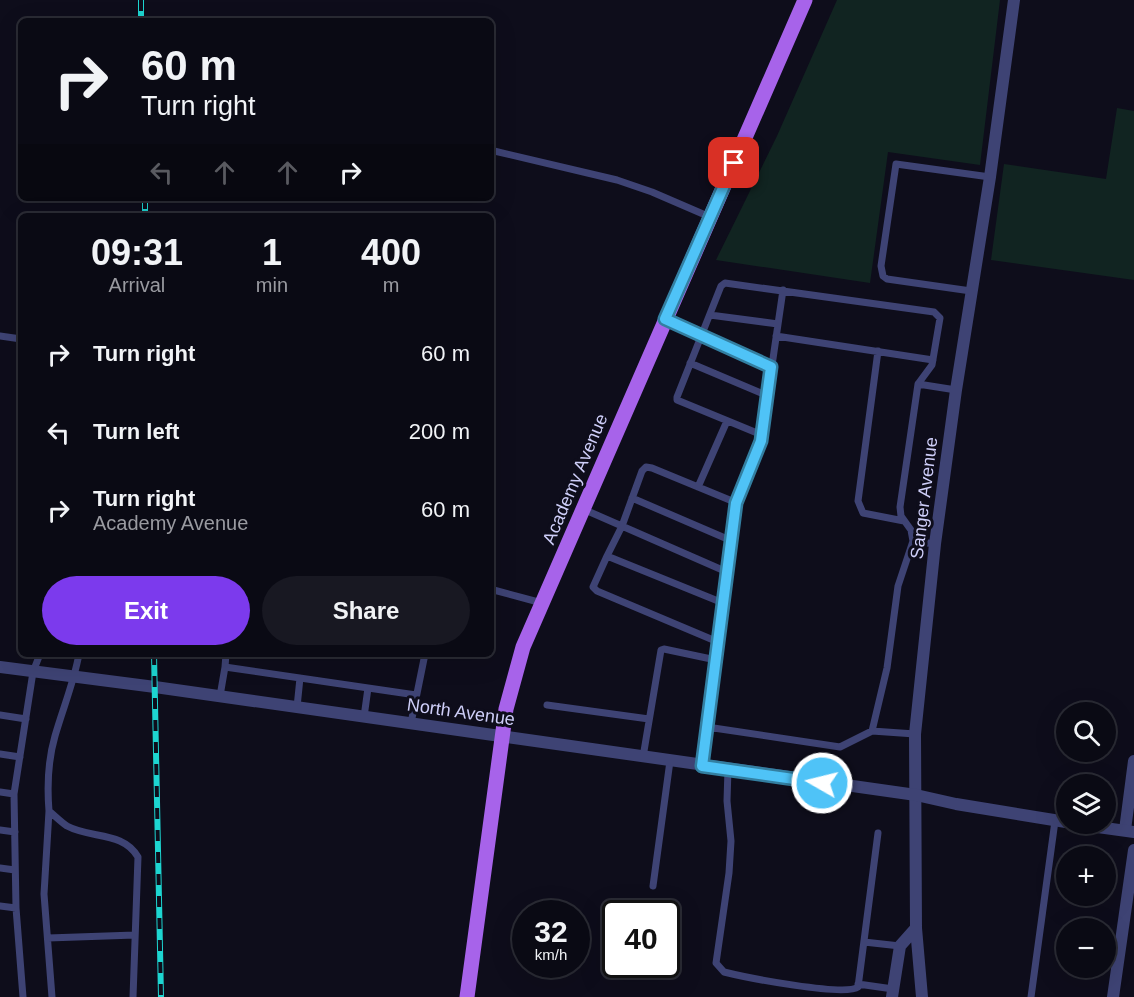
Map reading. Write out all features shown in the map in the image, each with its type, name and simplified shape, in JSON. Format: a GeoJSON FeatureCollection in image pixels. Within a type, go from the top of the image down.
{"type":"FeatureCollection","features":[{"type":"Feature","properties":{"kind":"main road","name":"Academy Avenue"},"geometry":{"type":"LineString","coordinates":[[467,997],[502,736],[512,682],[523,647],[805,0]]}},
{"type":"Feature","properties":{"kind":"street","name":"Sanger Avenue"},"geometry":{"type":"LineString","coordinates":[[922,997],[916,928],[915,734],[935,544],[1014,0]]}},
{"type":"Feature","properties":{"kind":"street","name":"North Avenue"},"geometry":{"type":"LineString","coordinates":[[0,667],[916,795],[1056,820]]}},
{"type":"Feature","properties":{"kind":"street"},"geometry":{"type":"LineString","coordinates":[[1129,831],[1134,761]]}},
{"type":"Feature","properties":{"kind":"street"},"geometry":{"type":"LineString","coordinates":[[1113,997],[1134,850]]}},
{"type":"Feature","properties":{"kind":"street"},"geometry":{"type":"LineString","coordinates":[[892,993],[900,946],[916,928]]}},
{"type":"Feature","properties":{"kind":"lane"},"geometry":{"type":"LineString","coordinates":[[494,151],[617,180],[710,217]]}},
{"type":"Feature","properties":{"kind":"lane"},"geometry":{"type":"LineString","coordinates":[[971,291],[887,279],[883,276],[881,266],[896,164],[990,177]]}},
{"type":"Feature","properties":{"kind":"lane"},"geometry":{"type":"LineString","coordinates":[[762,435],[678,400],[677,397],[721,286],[725,283],[934,312],[940,318],[933,360],[927,374],[918,384],[900,507],[904,521],[911,530],[913,541],[898,586],[887,668],[872,731]]}},
{"type":"Feature","properties":{"kind":"lane"},"geometry":{"type":"LineString","coordinates":[[702,766],[736,503],[762,435],[783,290]]}},
{"type":"Feature","properties":{"kind":"lane"},"geometry":{"type":"LineString","coordinates":[[710,315],[778,324]]}},
{"type":"Feature","properties":{"kind":"lane"},"geometry":{"type":"LineString","coordinates":[[665,319],[771,367]]}},
{"type":"Feature","properties":{"kind":"lane"},"geometry":{"type":"LineString","coordinates":[[0,336],[18,339]]}},
{"type":"Feature","properties":{"kind":"lane"},"geometry":{"type":"LineString","coordinates":[[776,336],[933,360]]}},
{"type":"Feature","properties":{"kind":"lane"},"geometry":{"type":"LineString","coordinates":[[878,351],[858,501],[863,513],[904,521]]}},
{"type":"Feature","properties":{"kind":"lane"},"geometry":{"type":"LineString","coordinates":[[690,363],[768,396]]}},
{"type":"Feature","properties":{"kind":"lane"},"geometry":{"type":"LineString","coordinates":[[918,384],[956,390]]}},
{"type":"Feature","properties":{"kind":"lane"},"geometry":{"type":"LineString","coordinates":[[698,487],[727,421]]}},
{"type":"Feature","properties":{"kind":"lane"},"geometry":{"type":"LineString","coordinates":[[718,642],[593,588],[621,526],[642,471],[646,467],[736,503]]}},
{"type":"Feature","properties":{"kind":"lane"},"geometry":{"type":"LineString","coordinates":[[632,498],[732,541]]}},
{"type":"Feature","properties":{"kind":"lane"},"geometry":{"type":"LineString","coordinates":[[583,509],[728,572]]}},
{"type":"Feature","properties":{"kind":"lane"},"geometry":{"type":"LineString","coordinates":[[913,541],[935,544]]}},
{"type":"Feature","properties":{"kind":"lane"},"geometry":{"type":"LineString","coordinates":[[607,556],[723,603]]}},
{"type":"Feature","properties":{"kind":"lane"},"geometry":{"type":"LineString","coordinates":[[494,590],[542,603]]}},
{"type":"Feature","properties":{"kind":"lane"},"geometry":{"type":"LineString","coordinates":[[643,757],[660,650],[716,660]]}},
{"type":"Feature","properties":{"kind":"lane"},"geometry":{"type":"LineString","coordinates":[[23,997],[16,908],[14,794],[33,672],[39,657]]}},
{"type":"Feature","properties":{"kind":"lane"},"geometry":{"type":"LineString","coordinates":[[52,997],[44,894],[49,811],[47,785],[54,737],[75,677],[78,657]]}},
{"type":"Feature","properties":{"kind":"lane"},"geometry":{"type":"LineString","coordinates":[[220,696],[226,657]]}},
{"type":"Feature","properties":{"kind":"lane"},"geometry":{"type":"LineString","coordinates":[[411,723],[424,657]]}},
{"type":"Feature","properties":{"kind":"lane"},"geometry":{"type":"LineString","coordinates":[[225,667],[417,695]]}},
{"type":"Feature","properties":{"kind":"lane"},"geometry":{"type":"LineString","coordinates":[[297,707],[300,678]]}},
{"type":"Feature","properties":{"kind":"lane"},"geometry":{"type":"LineString","coordinates":[[364,717],[368,688]]}},
{"type":"Feature","properties":{"kind":"lane"},"geometry":{"type":"LineString","coordinates":[[547,705],[649,719]]}},
{"type":"Feature","properties":{"kind":"lane"},"geometry":{"type":"LineString","coordinates":[[0,715],[26,719]]}},
{"type":"Feature","properties":{"kind":"lane"},"geometry":{"type":"LineString","coordinates":[[707,727],[840,747],[872,731],[915,734]]}},
{"type":"Feature","properties":{"kind":"lane"},"geometry":{"type":"LineString","coordinates":[[0,754],[20,757]]}},
{"type":"Feature","properties":{"kind":"lane"},"geometry":{"type":"LineString","coordinates":[[653,886],[670,761]]}},
{"type":"Feature","properties":{"kind":"lane"},"geometry":{"type":"LineString","coordinates":[[728,770],[727,801],[731,841],[729,873],[716,963],[724,972],[829,990],[854,990],[858,987],[878,834]]}},
{"type":"Feature","properties":{"kind":"lane"},"geometry":{"type":"LineString","coordinates":[[0,792],[14,794]]}},
{"type":"Feature","properties":{"kind":"lane"},"geometry":{"type":"LineString","coordinates":[[49,811],[68,826],[123,841],[133,847],[138,857],[133,997]]}},
{"type":"Feature","properties":{"kind":"lane"},"geometry":{"type":"LineString","coordinates":[[0,830],[15,832]]}},
{"type":"Feature","properties":{"kind":"lane"},"geometry":{"type":"LineString","coordinates":[[1030,997],[1059,834]]}},
{"type":"Feature","properties":{"kind":"lane"},"geometry":{"type":"LineString","coordinates":[[0,868],[15,870]]}},
{"type":"Feature","properties":{"kind":"lane"},"geometry":{"type":"LineString","coordinates":[[0,906],[16,908]]}},
{"type":"Feature","properties":{"kind":"lane"},"geometry":{"type":"LineString","coordinates":[[48,938],[135,935]]}},
{"type":"Feature","properties":{"kind":"lane"},"geometry":{"type":"LineString","coordinates":[[864,942],[900,946]]}},
{"type":"Feature","properties":{"kind":"lane"},"geometry":{"type":"LineString","coordinates":[[858,984],[892,993]]}},
{"type":"Feature","properties":{"kind":"green space"},"geometry":{"type":"Polygon","coordinates":[[[837,0],[1000,0],[980,165],[888,152],[870,283],[716,260],[777,136],[837,0]]]}},
{"type":"Feature","properties":{"kind":"green space"},"geometry":{"type":"Polygon","coordinates":[[[1117,108],[1134,111],[1134,280],[991,260],[1004,164],[1106,179],[1117,108]]]}},
{"type":"Feature","properties":{"kind":"railway"},"geometry":{"type":"LineString","coordinates":[[141,0],[141,18]]}},
{"type":"Feature","properties":{"kind":"railway"},"geometry":{"type":"LineString","coordinates":[[145,201],[145,213]]}},
{"type":"Feature","properties":{"kind":"railway"},"geometry":{"type":"LineString","coordinates":[[154,657],[161,997]]}},
{"type":"Feature","properties":{"kind":"route"},"geometry":{"type":"LineString","coordinates":[[734,163],[665,319],[771,367],[761,441],[736,503],[702,766],[822,783]]}}]}
